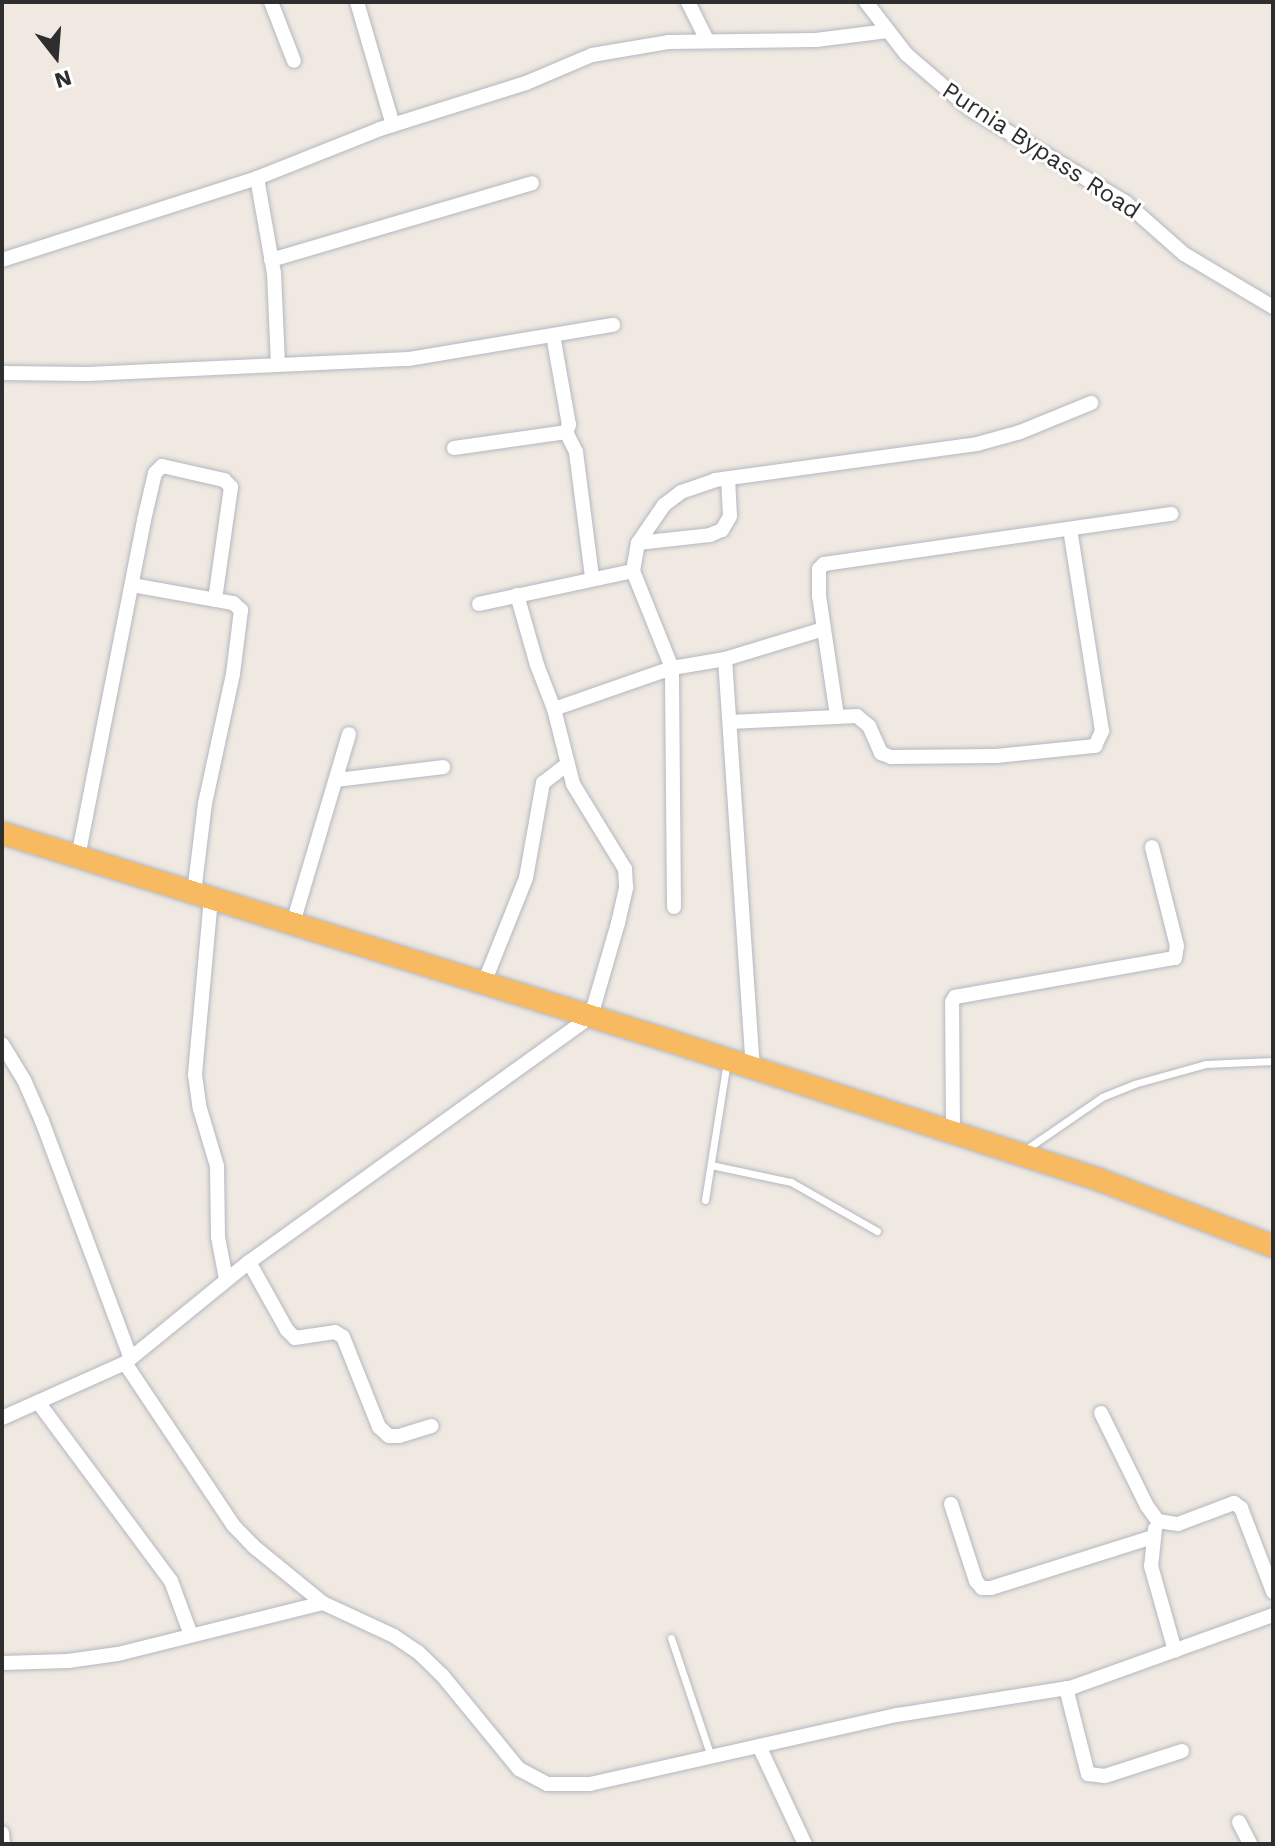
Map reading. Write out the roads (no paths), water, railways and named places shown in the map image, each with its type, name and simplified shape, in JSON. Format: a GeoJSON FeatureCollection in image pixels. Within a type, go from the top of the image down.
{"type":"FeatureCollection","features":[{"type":"Feature","properties":{"kind":"highway"},"geometry":{"type":"LineString","coordinates":[[2,833],[591,1016],[1021,1154],[1100,1180],[1273,1246]]}},
{"type":"Feature","properties":{"kind":"street"},"geometry":{"type":"LineString","coordinates":[[271,2],[294,61]]}},
{"type":"Feature","properties":{"kind":"street"},"geometry":{"type":"LineString","coordinates":[[357,2],[393,125]]}},
{"type":"Feature","properties":{"kind":"street"},"geometry":{"type":"LineString","coordinates":[[688,2],[707,40]]}},
{"type":"Feature","properties":{"kind":"street","name":"Purnia Bypass Road"},"geometry":{"type":"LineString","coordinates":[[866,2],[887,31],[938,84],[970,109],[1125,202],[1184,254],[1273,307]]}},
{"type":"Feature","properties":{"kind":"street"},"geometry":{"type":"LineString","coordinates":[[2,260],[257,178],[393,125],[526,83],[592,55],[668,42],[832,40],[887,31]]}},
{"type":"Feature","properties":{"kind":"street"},"geometry":{"type":"LineString","coordinates":[[257,178],[271,260],[278,364]]}},
{"type":"Feature","properties":{"kind":"street"},"geometry":{"type":"LineString","coordinates":[[271,260],[532,183]]}},
{"type":"Feature","properties":{"kind":"street"},"geometry":{"type":"LineString","coordinates":[[2,373],[88,374],[409,359],[613,325]]}},
{"type":"Feature","properties":{"kind":"street"},"geometry":{"type":"LineString","coordinates":[[553,335],[569,425],[566,432],[576,452],[592,577]]}},
{"type":"Feature","properties":{"kind":"street"},"geometry":{"type":"LineString","coordinates":[[674,907],[672,668],[633,571],[638,543],[664,505],[681,492],[707,482],[977,444],[1020,432],[1091,403]]}},
{"type":"Feature","properties":{"kind":"street"},"geometry":{"type":"LineString","coordinates":[[454,448],[566,432]]}},
{"type":"Feature","properties":{"kind":"street"},"geometry":{"type":"LineString","coordinates":[[78,857],[155,473],[162,466],[224,480],[231,487],[215,600]]}},
{"type":"Feature","properties":{"kind":"street"},"geometry":{"type":"LineString","coordinates":[[638,543],[710,535],[722,530],[730,516],[728,481]]}},
{"type":"Feature","properties":{"kind":"street"},"geometry":{"type":"LineString","coordinates":[[837,716],[818,578],[824,564],[1171,514]]}},
{"type":"Feature","properties":{"kind":"street"},"geometry":{"type":"LineString","coordinates":[[730,722],[837,716],[864,719],[881,753],[891,757],[996,756],[1095,746],[1102,731],[1070,530]]}},
{"type":"Feature","properties":{"kind":"street"},"geometry":{"type":"LineString","coordinates":[[479,604],[592,577],[633,571]]}},
{"type":"Feature","properties":{"kind":"street"},"geometry":{"type":"LineString","coordinates":[[132,585],[238,606],[242,620],[205,803],[195,1075],[200,1109],[217,1166],[218,1237],[226,1279]]}},
{"type":"Feature","properties":{"kind":"street"},"geometry":{"type":"LineString","coordinates":[[2,1418],[128,1359],[226,1279],[591,1016],[618,923],[626,887],[625,869],[618,852],[588,811],[567,764],[554,709],[537,665],[517,595]]}},
{"type":"Feature","properties":{"kind":"street"},"geometry":{"type":"LineString","coordinates":[[554,709],[672,668],[725,659],[824,629]]}},
{"type":"Feature","properties":{"kind":"street"},"geometry":{"type":"LineString","coordinates":[[725,659],[753,1068]]}},
{"type":"Feature","properties":{"kind":"street"},"geometry":{"type":"LineString","coordinates":[[293,923],[349,734]]}},
{"type":"Feature","properties":{"kind":"street"},"geometry":{"type":"LineString","coordinates":[[484,983],[526,878],[543,783],[567,764]]}},
{"type":"Feature","properties":{"kind":"street"},"geometry":{"type":"LineString","coordinates":[[336,780],[443,767]]}},
{"type":"Feature","properties":{"kind":"street"},"geometry":{"type":"LineString","coordinates":[[953,1132],[952,1002],[955,997],[1175,958],[1177,946],[1152,847]]}},
{"type":"Feature","properties":{"kind":"street"},"geometry":{"type":"LineString","coordinates":[[2,1044],[24,1080],[42,1121],[128,1359],[233,1525],[253,1546],[323,1603],[394,1636],[418,1652],[442,1675],[519,1769],[547,1784],[590,1784],[897,1715],[1066,1688],[1273,1615]]}},
{"type":"Feature","properties":{"kind":"street"},"geometry":{"type":"LineString","coordinates":[[249,1262],[295,1338],[335,1332],[343,1337],[379,1427],[389,1436],[432,1426]]}},
{"type":"Feature","properties":{"kind":"street"},"geometry":{"type":"LineString","coordinates":[[38,1402],[171,1581],[191,1635]]}},
{"type":"Feature","properties":{"kind":"street"},"geometry":{"type":"LineString","coordinates":[[1101,1413],[1147,1506],[1158,1521],[1178,1524],[1234,1503],[1245,1515],[1273,1592]]}},
{"type":"Feature","properties":{"kind":"street"},"geometry":{"type":"LineString","coordinates":[[951,1504],[968,1560],[982,1588],[991,1588],[1153,1537]]}},
{"type":"Feature","properties":{"kind":"street"},"geometry":{"type":"LineString","coordinates":[[1158,1521],[1153,1537],[1151,1566],[1175,1651]]}},
{"type":"Feature","properties":{"kind":"street"},"geometry":{"type":"LineString","coordinates":[[2,1663],[68,1661],[118,1654],[323,1603]]}},
{"type":"Feature","properties":{"kind":"street"},"geometry":{"type":"LineString","coordinates":[[1066,1688],[1088,1774],[1105,1776],[1182,1751]]}},
{"type":"Feature","properties":{"kind":"street"},"geometry":{"type":"LineString","coordinates":[[759,1746],[805,1844]]}},
{"type":"Feature","properties":{"kind":"street"},"geometry":{"type":"LineString","coordinates":[[1239,1822],[1250,1844]]}},
{"type":"Feature","properties":{"kind":"street"},"geometry":{"type":"LineString","coordinates":[[2,1833],[3,1844]]}},
{"type":"Feature","properties":{"kind":"lane"},"geometry":{"type":"LineString","coordinates":[[705,1200],[727,1059]]}},
{"type":"Feature","properties":{"kind":"lane"},"geometry":{"type":"LineString","coordinates":[[1021,1154],[1065,1119],[1102,1097],[1134,1084],[1206,1064],[1273,1061]]}},
{"type":"Feature","properties":{"kind":"lane"},"geometry":{"type":"LineString","coordinates":[[711,1165],[791,1182],[877,1231]]}},
{"type":"Feature","properties":{"kind":"lane"},"geometry":{"type":"LineString","coordinates":[[671,1638],[711,1757]]}}]}
